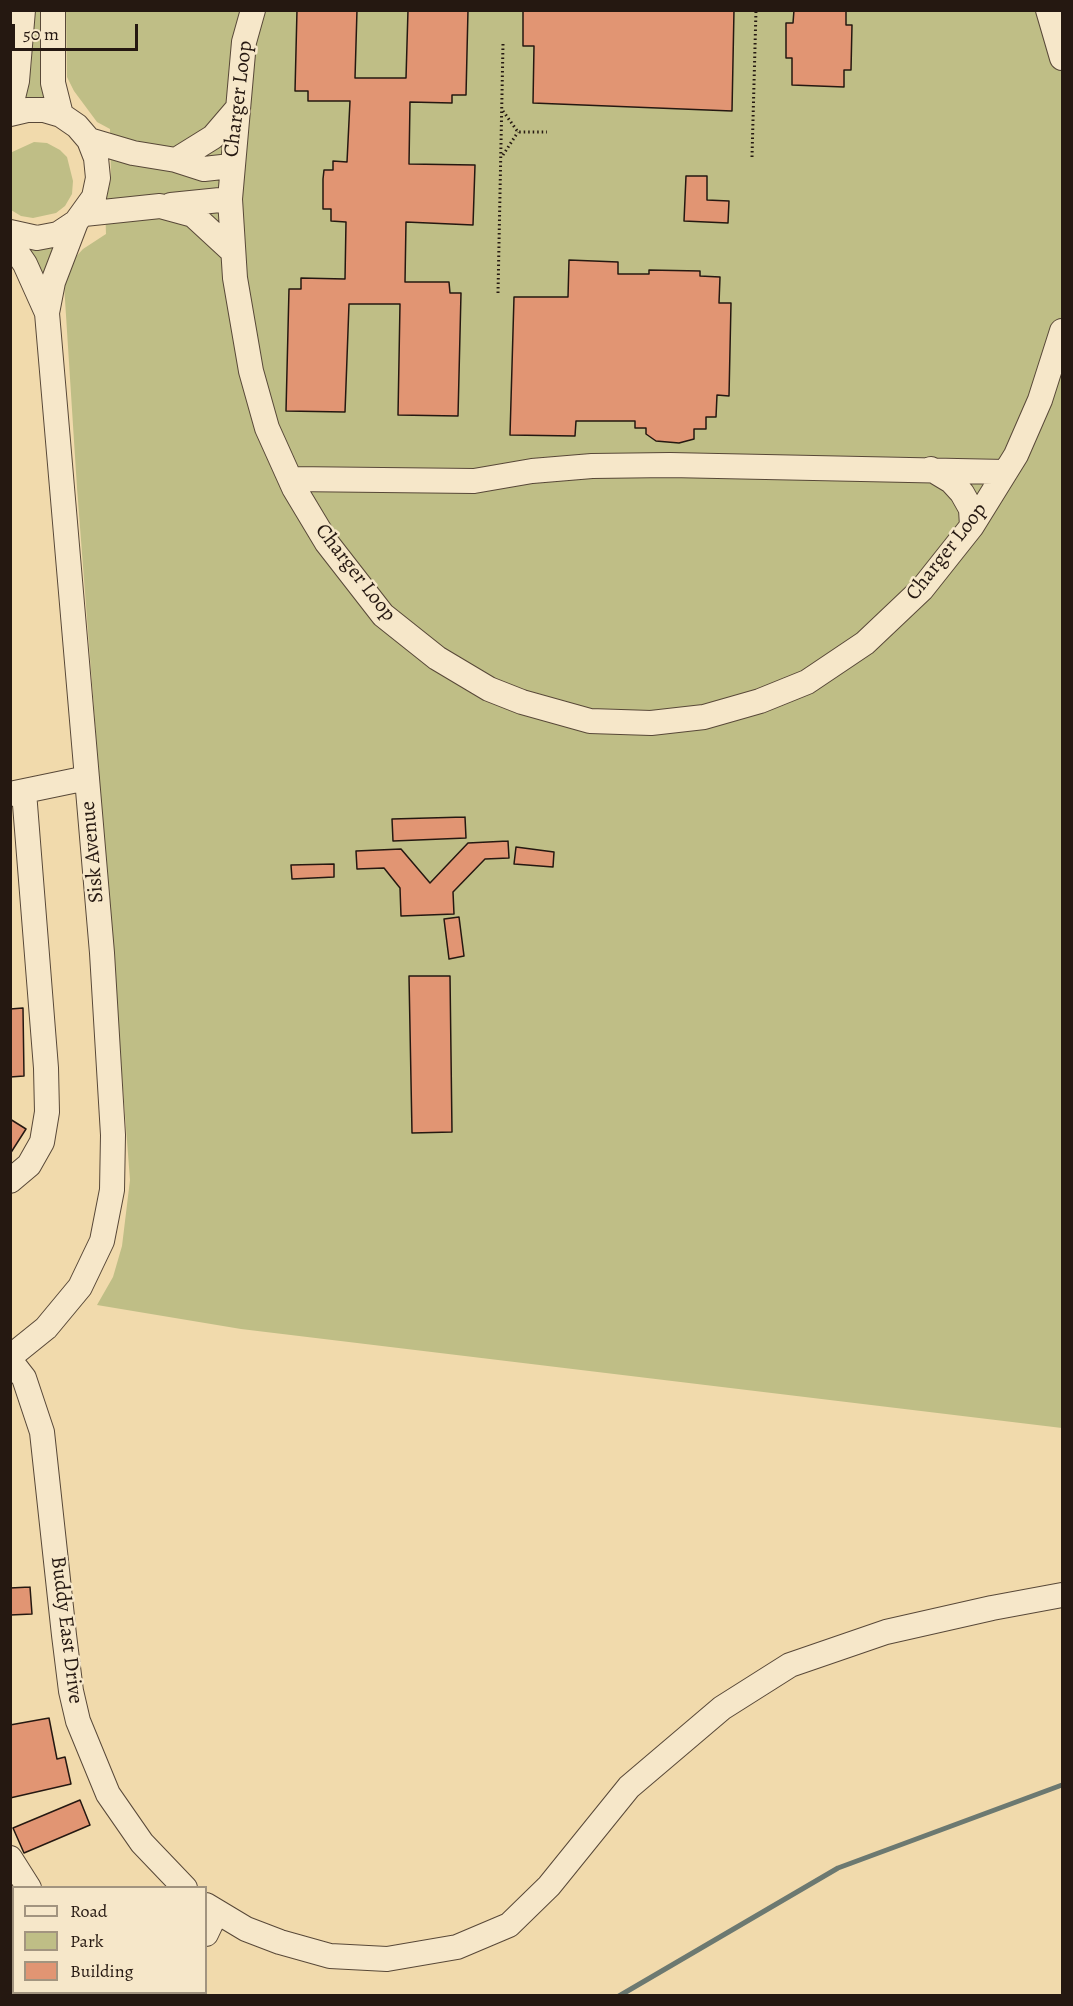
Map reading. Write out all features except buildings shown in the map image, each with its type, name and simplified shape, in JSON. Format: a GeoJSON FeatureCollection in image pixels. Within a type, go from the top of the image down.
{"type":"FeatureCollection","features":[{"type":"Feature","properties":{"kind":"street"},"geometry":{"type":"LineString","coordinates":[[23,10],[17,81],[10,112],[44,110],[62,115]]}},
{"type":"Feature","properties":{"kind":"street"},"geometry":{"type":"LineString","coordinates":[[53,10],[53,83],[62,115]]}},
{"type":"Feature","properties":{"kind":"street","name":"Charger Loop"},"geometry":{"type":"LineString","coordinates":[[253,10],[244,42],[231,166],[230,199],[232,251],[251,371],[267,428],[290,479],[327,543],[391,621],[437,658],[489,689],[548,711],[590,721],[651,723],[704,717],[760,701],[807,682],[865,643],[922,590],[972,526],[1016,455],[1040,400],[1062,331]]}},
{"type":"Feature","properties":{"kind":"street"},"geometry":{"type":"LineString","coordinates":[[1048,10],[1062,58]]}},
{"type":"Feature","properties":{"kind":"street"},"geometry":{"type":"LineString","coordinates":[[176,160],[213,137],[237,109]]}},
{"type":"Feature","properties":{"kind":"street","name":"Sisk Avenue"},"geometry":{"type":"LineString","coordinates":[[15,1365],[80,1287],[102,1241],[112,1190],[113,1135],[87,778],[47,313],[54,282],[80,218],[94,197],[98,178],[96,158],[89,140],[77,126],[62,115]]}},
{"type":"Feature","properties":{"kind":"street"},"geometry":{"type":"LineString","coordinates":[[89,140],[133,153],[176,160],[204,169],[231,166]]}},
{"type":"Feature","properties":{"kind":"street"},"geometry":{"type":"LineString","coordinates":[[10,232],[37,238],[58,234],[80,218],[160,206],[230,199]]}},
{"type":"Feature","properties":{"kind":"street"},"geometry":{"type":"LineString","coordinates":[[160,206],[194,215],[232,251]]}},
{"type":"Feature","properties":{"kind":"street","name":"Sisk Avenue"},"geometry":{"type":"LineString","coordinates":[[10,242],[25,264],[47,313]]}},
{"type":"Feature","properties":{"kind":"street"},"geometry":{"type":"LineString","coordinates":[[290,479],[474,481],[532,471],[658,465],[1005,472]]}},
{"type":"Feature","properties":{"kind":"street"},"geometry":{"type":"LineString","coordinates":[[931,469],[951,481],[962,493],[971,509],[972,526]]}},
{"type":"Feature","properties":{"kind":"street"},"geometry":{"type":"LineString","coordinates":[[10,1181],[28,1165],[42,1142],[46,1112],[46,1068],[17,793],[87,778]]}},
{"type":"Feature","properties":{"kind":"street","name":"Buddy East Drive"},"geometry":{"type":"LineString","coordinates":[[15,1365],[42,1432],[63,1635],[78,1721],[108,1794],[142,1843],[184,1886]]}},
{"type":"Feature","properties":{"kind":"street"},"geometry":{"type":"LineString","coordinates":[[209,1917],[330,1956],[387,1959],[467,1942],[509,1925],[549,1886],[629,1787],[722,1708],[790,1665],[886,1632],[1062,1595]]}},
{"type":"Feature","properties":{"kind":"street"},"geometry":{"type":"LineString","coordinates":[[10,1858],[28,1886]]}},
{"type":"Feature","properties":{"kind":"path"},"geometry":{"type":"LineString","coordinates":[[752,157],[756,10]]}},
{"type":"Feature","properties":{"kind":"path"},"geometry":{"type":"LineString","coordinates":[[498,293],[503,44]]}},
{"type":"Feature","properties":{"kind":"path"},"geometry":{"type":"LineString","coordinates":[[502,110],[518,132]]}},
{"type":"Feature","properties":{"kind":"path"},"geometry":{"type":"LineString","coordinates":[[518,132],[547,132]]}},
{"type":"Feature","properties":{"kind":"path"},"geometry":{"type":"LineString","coordinates":[[501,158],[518,132]]}},
{"type":"Feature","properties":{"kind":"green space"},"geometry":{"type":"Polygon","coordinates":[[[34,11],[43,11],[40,63],[52,108],[21,107],[31,68],[34,11]]]}},
{"type":"Feature","properties":{"kind":"green space"},"geometry":{"type":"Polygon","coordinates":[[[66,11],[1062,11],[1062,1428],[241,1329],[97,1305],[113,1277],[122,1246],[130,1180],[77,488],[64,284],[71,262],[83,249],[106,234],[105,204],[111,179],[110,129],[97,122],[74,91],[67,77],[66,11]]]}},
{"type":"Feature","properties":{"kind":"green space"},"geometry":{"type":"Polygon","coordinates":[[[34,142],[47,143],[67,157],[73,181],[72,194],[65,206],[56,213],[33,218],[21,216],[11,210],[10,153],[34,142]]]}},
{"type":"Feature","properties":{"kind":"green space"},"geometry":{"type":"Polygon","coordinates":[[[60,235],[45,287],[24,240],[60,235]]]}},
{"type":"Feature","properties":{"kind":"waterway"},"geometry":{"type":"LineString","coordinates":[[619,1996],[838,1868],[1062,1785]]}}]}
